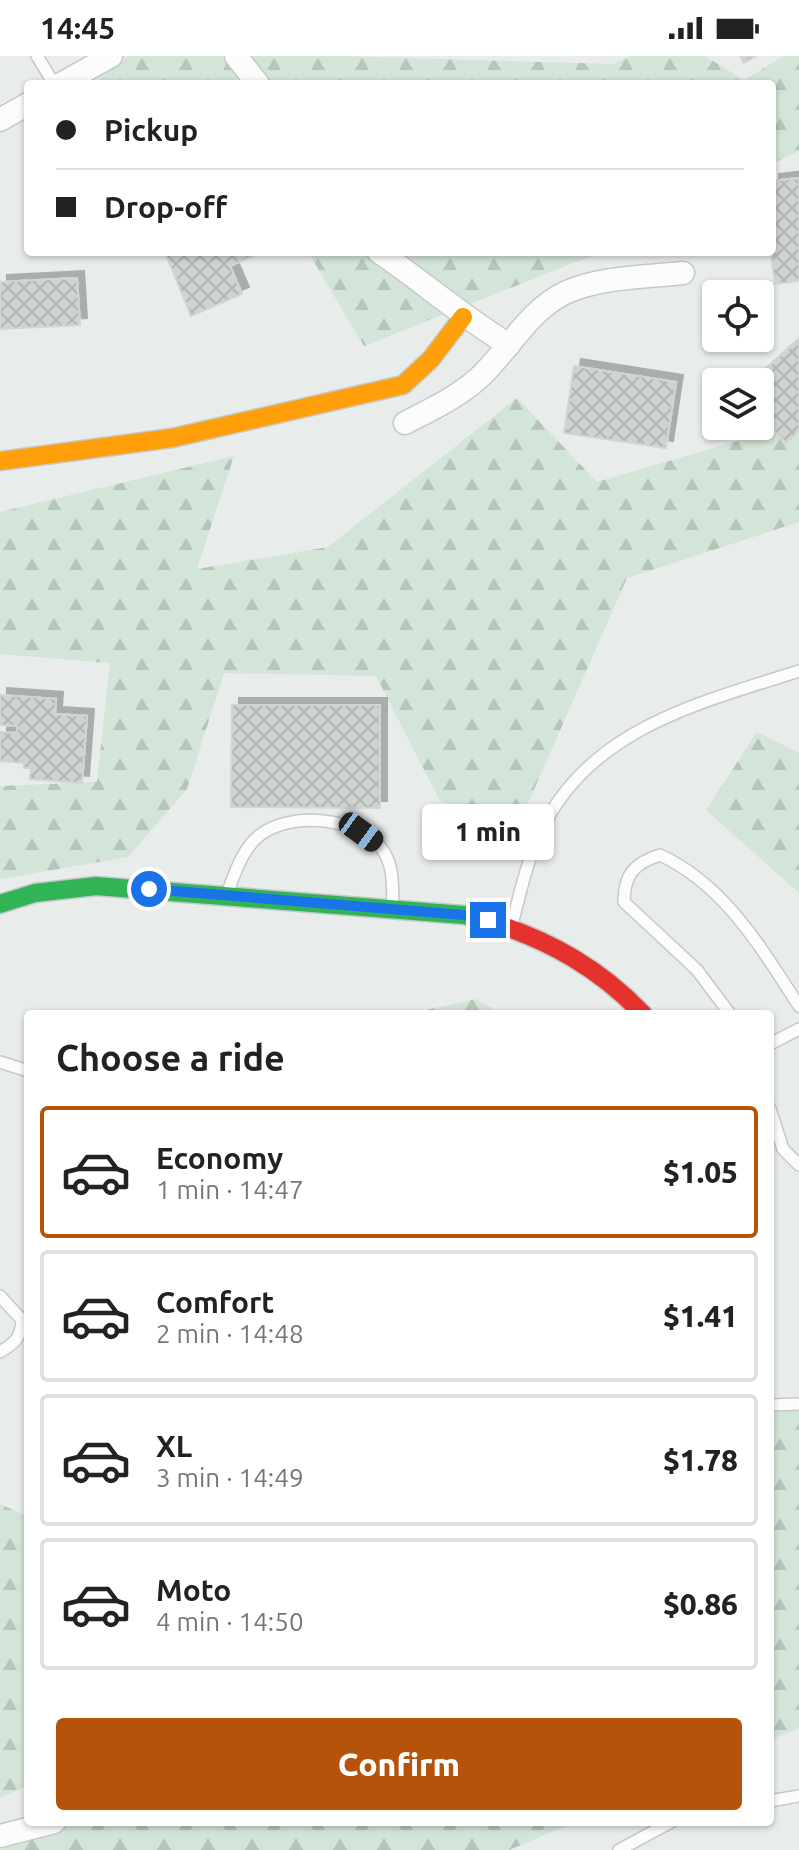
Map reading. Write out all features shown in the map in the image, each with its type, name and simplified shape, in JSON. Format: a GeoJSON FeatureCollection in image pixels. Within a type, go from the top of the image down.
{"type":"FeatureCollection","features":[{"type":"Feature","properties":{"kind":"street"},"geometry":{"type":"LineString","coordinates":[[68,80],[111,56]]}},
{"type":"Feature","properties":{"kind":"street"},"geometry":{"type":"LineString","coordinates":[[236,56],[255,80]]}},
{"type":"Feature","properties":{"kind":"street"},"geometry":{"type":"LineString","coordinates":[[0,120],[24,106]]}},
{"type":"Feature","properties":{"kind":"street"},"geometry":{"type":"LineString","coordinates":[[385,256],[422,281],[463,317],[509,345]]}},
{"type":"Feature","properties":{"kind":"street"},"geometry":{"type":"LineString","coordinates":[[405,423],[457,395],[481,376],[538,310],[568,292],[607,282],[683,273]]}},
{"type":"Feature","properties":{"kind":"street"},"geometry":{"type":"LineString","coordinates":[[0,461],[172,438],[363,397],[403,385],[431,359],[463,317]]}},
{"type":"Feature","properties":{"kind":"street"},"geometry":{"type":"LineString","coordinates":[[0,904],[35,893],[96,886],[464,915],[511,925],[570,954],[627,996],[639,1010]]}},
{"type":"Feature","properties":{"kind":"street"},"geometry":{"type":"LineString","coordinates":[[0,1836],[39,1826]]}},
{"type":"Feature","properties":{"kind":"lane"},"geometry":{"type":"LineString","coordinates":[[37,56],[52,80]]}},
{"type":"Feature","properties":{"kind":"lane"},"geometry":{"type":"LineString","coordinates":[[511,925],[542,830],[567,788],[602,754],[639,728],[694,704],[799,671]]}},
{"type":"Feature","properties":{"kind":"lane"},"geometry":{"type":"LineString","coordinates":[[227,895],[242,856],[260,835],[285,822],[334,822],[361,832],[381,847],[392,868],[393,909]]}},
{"type":"Feature","properties":{"kind":"lane"},"geometry":{"type":"LineString","coordinates":[[727,1010],[697,970],[624,902],[624,884],[633,868],[645,860],[660,855],[673,861],[729,907],[756,938],[799,1006]]}},
{"type":"Feature","properties":{"kind":"lane"},"geometry":{"type":"LineString","coordinates":[[774,1042],[799,1029]]}},
{"type":"Feature","properties":{"kind":"lane"},"geometry":{"type":"LineString","coordinates":[[0,1062],[24,1071]]}},
{"type":"Feature","properties":{"kind":"lane"},"geometry":{"type":"LineString","coordinates":[[774,1121],[783,1149],[799,1165]]}},
{"type":"Feature","properties":{"kind":"lane"},"geometry":{"type":"LineString","coordinates":[[0,1296],[22,1320],[21,1334],[0,1352]]}},
{"type":"Feature","properties":{"kind":"lane"},"geometry":{"type":"LineString","coordinates":[[774,1405],[799,1404]]}},
{"type":"Feature","properties":{"kind":"lane"},"geometry":{"type":"LineString","coordinates":[[774,1800],[799,1796]]}},
{"type":"Feature","properties":{"kind":"lane"},"geometry":{"type":"LineString","coordinates":[[619,1850],[664,1826]]}},
{"type":"Feature","properties":{"kind":"green space"},"geometry":{"type":"Polygon","coordinates":[[[128,56],[336,56],[614,64],[630,56],[705,56],[744,80],[98,80],[128,56]]]}},
{"type":"Feature","properties":{"kind":"green space"},"geometry":{"type":"Polygon","coordinates":[[[784,56],[799,56],[799,151],[776,162],[776,80],[744,80],[784,56]]]}},
{"type":"Feature","properties":{"kind":"green space"},"geometry":{"type":"Polygon","coordinates":[[[310,256],[591,256],[364,346],[310,256]]]}},
{"type":"Feature","properties":{"kind":"green space"},"geometry":{"type":"Polygon","coordinates":[[[517,398],[597,482],[741,440],[774,440],[774,430],[799,423],[799,522],[627,578],[518,826],[440,801],[376,676],[224,673],[187,789],[128,857],[0,879],[0,786],[97,782],[110,663],[0,654],[0,512],[234,456],[197,569],[328,547],[517,398]]]}},
{"type":"Feature","properties":{"kind":"green space"},"geometry":{"type":"Polygon","coordinates":[[[757,732],[799,753],[799,893],[706,810],[757,732]]]}},
{"type":"Feature","properties":{"kind":"green space"},"geometry":{"type":"Polygon","coordinates":[[[476,999],[495,1010],[425,1010],[476,999]]]}},
{"type":"Feature","properties":{"kind":"green space"},"geometry":{"type":"Polygon","coordinates":[[[777,1398],[799,1399],[799,1728],[774,1738],[774,1407],[777,1398]]]}},
{"type":"Feature","properties":{"kind":"green space"},"geometry":{"type":"Polygon","coordinates":[[[0,1504],[24,1515],[24,1788],[0,1798],[0,1504]]]}},
{"type":"Feature","properties":{"kind":"green space"},"geometry":{"type":"Polygon","coordinates":[[[70,1826],[566,1826],[509,1850],[0,1850],[0,1843],[70,1826]]]}},
{"type":"Feature","properties":{"kind":"building"},"geometry":{"type":"Polygon","coordinates":[[[740,56],[756,56],[744,63],[740,56]]]}},
{"type":"Feature","properties":{"kind":"building"},"geometry":{"type":"Polygon","coordinates":[[[799,178],[799,281],[775,284],[772,256],[776,256],[776,181],[799,178]]]}},
{"type":"Feature","properties":{"kind":"building"},"geometry":{"type":"Polygon","coordinates":[[[167,256],[253,256],[230,266],[242,294],[191,316],[167,256]]]}},
{"type":"Feature","properties":{"kind":"building"},"geometry":{"type":"Polygon","coordinates":[[[77,278],[80,325],[0,329],[0,282],[77,278]]]}},
{"type":"Feature","properties":{"kind":"building"},"geometry":{"type":"Polygon","coordinates":[[[799,339],[799,431],[786,443],[774,430],[774,368],[767,368],[799,339]]]}},
{"type":"Feature","properties":{"kind":"building"},"geometry":{"type":"Polygon","coordinates":[[[574,366],[676,382],[666,448],[564,433],[574,366]]]}},
{"type":"Feature","properties":{"kind":"building"},"geometry":{"type":"Polygon","coordinates":[[[0,695],[56,699],[55,714],[87,716],[82,783],[30,779],[31,768],[24,768],[24,763],[0,761],[0,732],[17,733],[17,726],[0,725],[0,695]]]}},
{"type":"Feature","properties":{"kind":"building"},"geometry":{"type":"Polygon","coordinates":[[[232,705],[380,705],[380,808],[231,807],[232,705]]]}},
{"type":"Feature","properties":{"kind":"traffic: fast"},"geometry":{"type":"LineString","coordinates":[[0,904],[35,893],[96,886],[464,915],[491,922]]}},
{"type":"Feature","properties":{"kind":"traffic: slow"},"geometry":{"type":"LineString","coordinates":[[0,461],[172,438],[403,385],[431,359],[463,317]]}},
{"type":"Feature","properties":{"kind":"traffic: jam"},"geometry":{"type":"LineString","coordinates":[[491,922],[534,938],[573,958],[610,983],[639,1010]]}},
{"type":"Feature","properties":{"kind":"route"},"geometry":{"type":"LineString","coordinates":[[149,889],[464,915],[488,920]]}}]}
